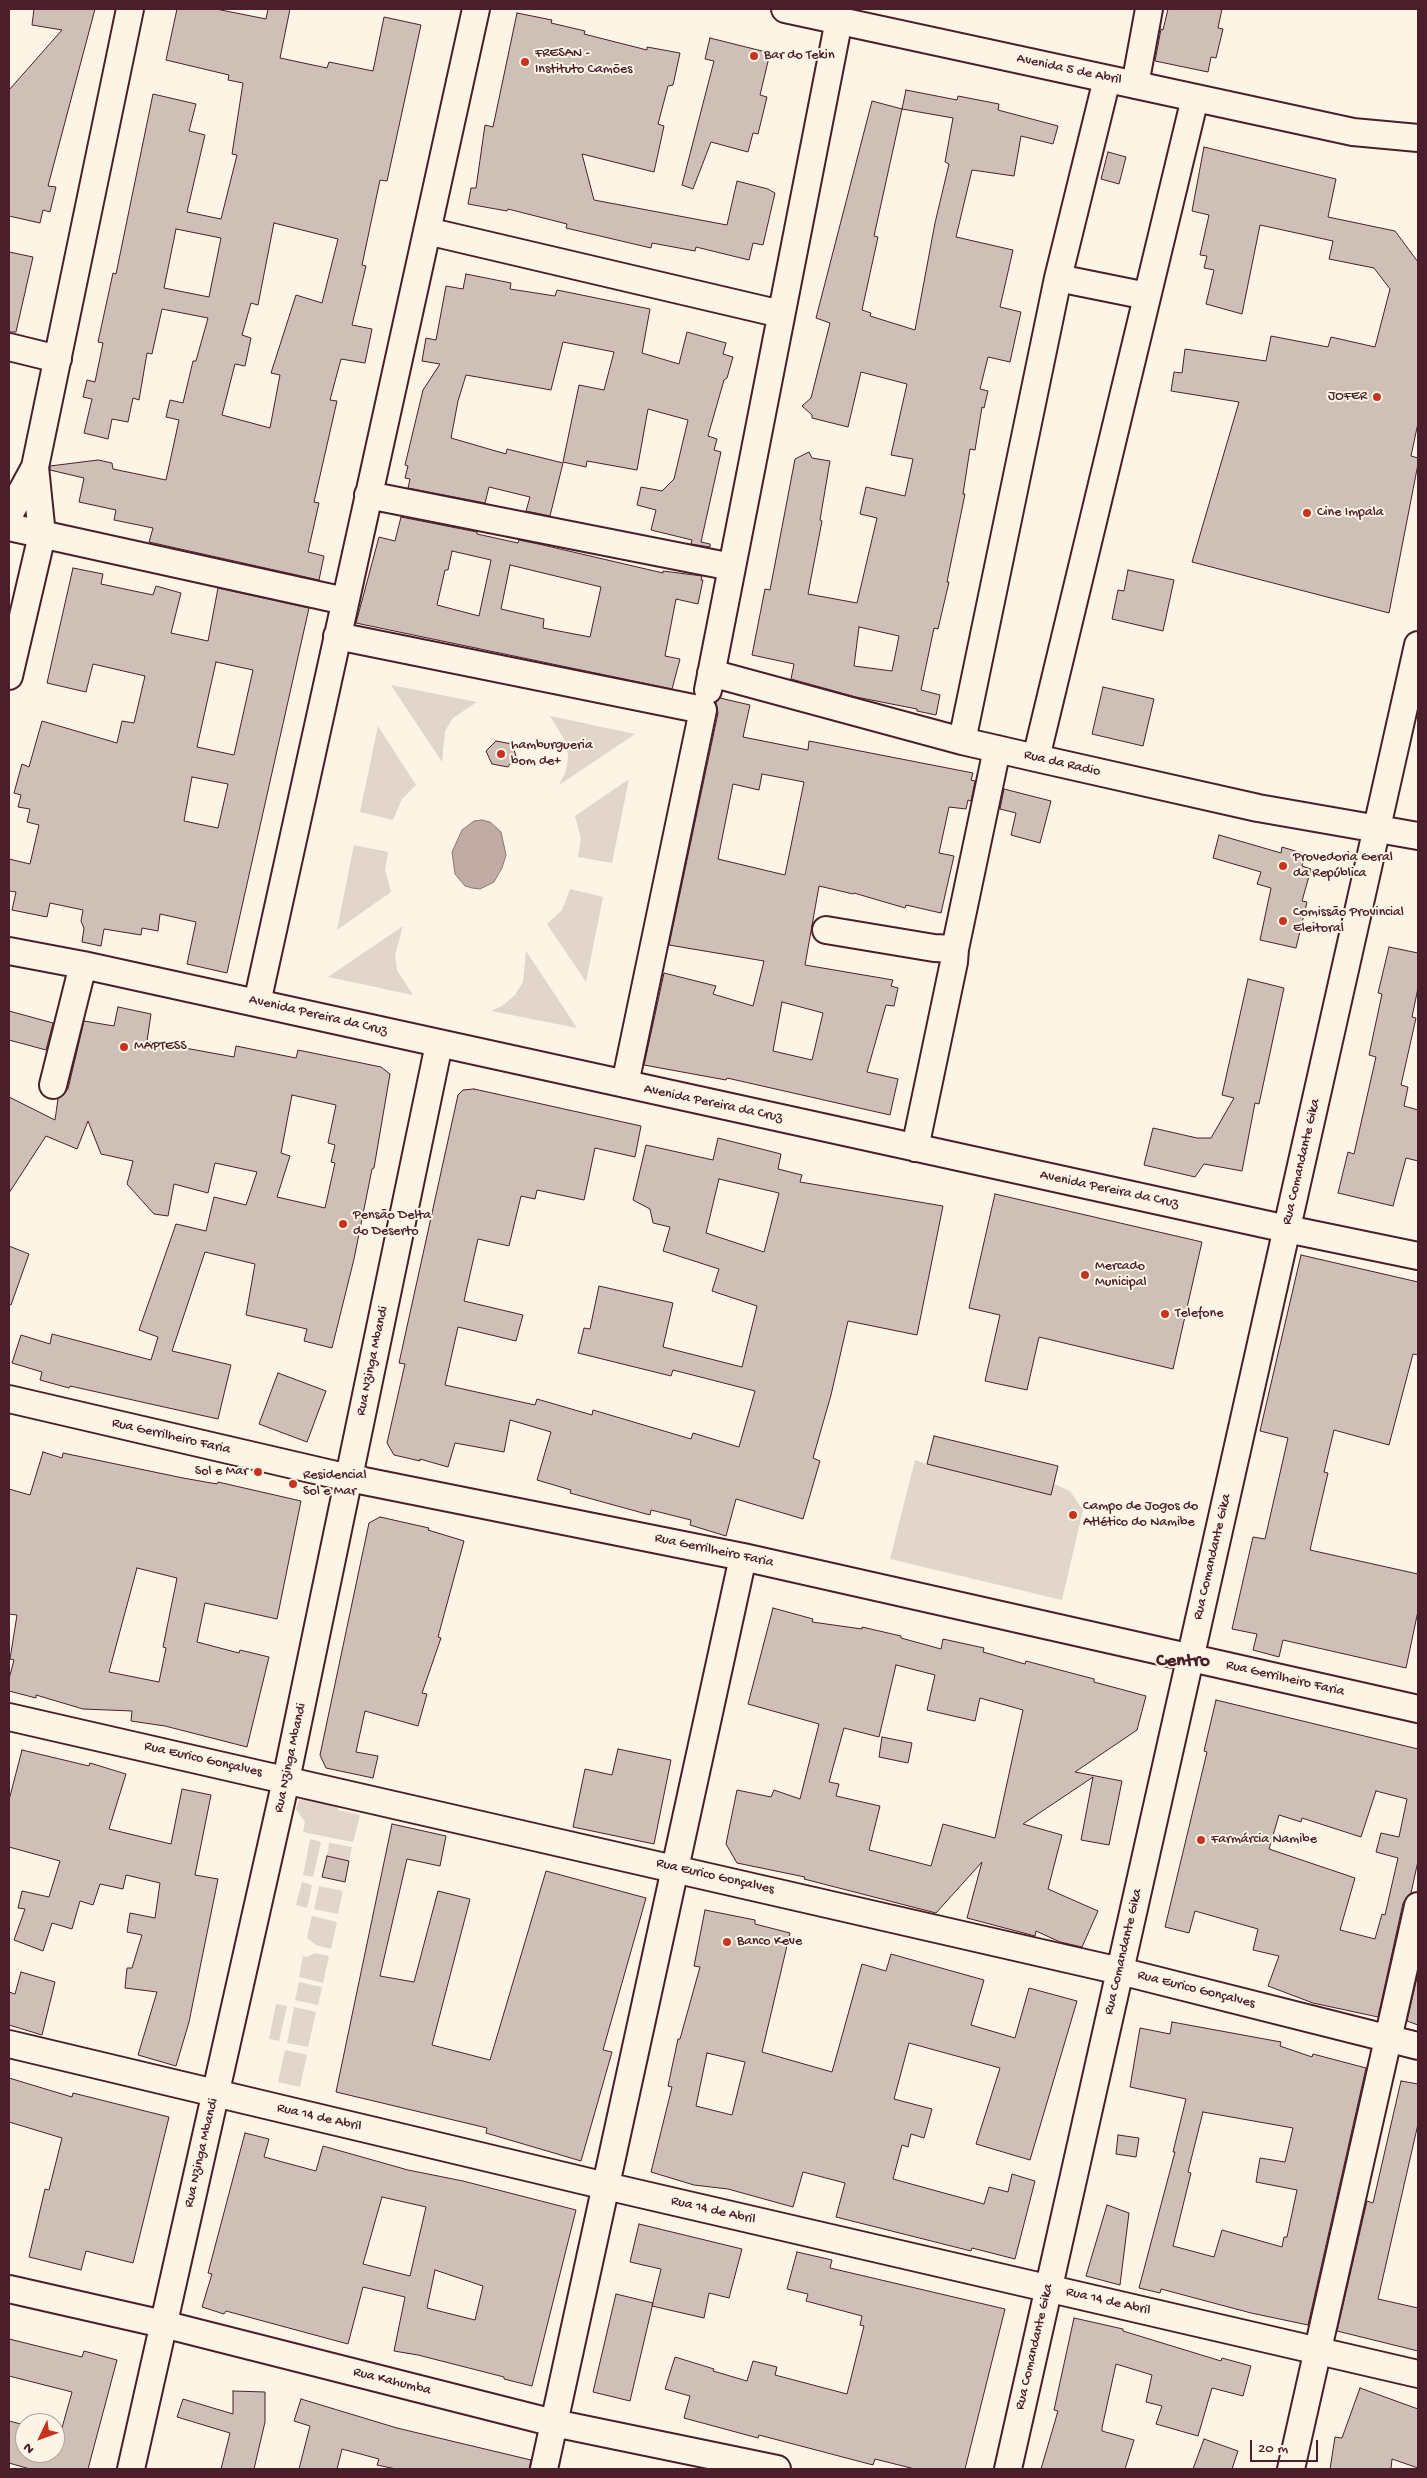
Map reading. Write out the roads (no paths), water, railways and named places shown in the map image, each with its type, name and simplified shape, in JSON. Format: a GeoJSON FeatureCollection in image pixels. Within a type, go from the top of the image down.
{"type":"FeatureCollection","features":[{"type":"Feature","properties":{"kind":"street"},"geometry":{"type":"LineString","coordinates":[[9,515],[35,467],[130,9]]}},
{"type":"Feature","properties":{"kind":"street"},"geometry":{"type":"LineString","coordinates":[[257,1003],[476,9]]}},
{"type":"Feature","properties":{"kind":"street","name":"Avenida 5 de Abril"},"geometry":{"type":"LineString","coordinates":[[785,9],[850,18],[1107,79],[1353,132],[1418,138]]}},
{"type":"Feature","properties":{"kind":"street"},"geometry":{"type":"LineString","coordinates":[[1135,85],[1149,9]]}},
{"type":"Feature","properties":{"kind":"street"},"geometry":{"type":"LineString","coordinates":[[625,1084],[711,673],[781,314],[850,18]]}},
{"type":"Feature","properties":{"kind":"street"},"geometry":{"type":"LineString","coordinates":[[962,741],[1058,278],[1107,79]]}},
{"type":"Feature","properties":{"kind":"street"},"geometry":{"type":"LineString","coordinates":[[1036,758],[1195,98]]}},
{"type":"Feature","properties":{"kind":"street","name":"Avenida 5 de Abril"},"geometry":{"type":"LineString","coordinates":[[1353,132],[1418,158]]}},
{"type":"Feature","properties":{"kind":"street"},"geometry":{"type":"LineString","coordinates":[[427,231],[781,314]]}},
{"type":"Feature","properties":{"kind":"street"},"geometry":{"type":"LineString","coordinates":[[1058,278],[1147,296]]}},
{"type":"Feature","properties":{"kind":"street"},"geometry":{"type":"LineString","coordinates":[[9,348],[58,359]]}},
{"type":"Feature","properties":{"kind":"street"},"geometry":{"type":"LineString","coordinates":[[9,676],[42,535],[35,467]]}},
{"type":"Feature","properties":{"kind":"street"},"geometry":{"type":"LineString","coordinates":[[368,495],[732,567]]}},
{"type":"Feature","properties":{"kind":"street"},"geometry":{"type":"LineString","coordinates":[[9,527],[345,601]]}},
{"type":"Feature","properties":{"kind":"street"},"geometry":{"type":"LineString","coordinates":[[337,636],[703,710]]}},
{"type":"Feature","properties":{"kind":"street","name":"Rua Comandante Gika"},"geometry":{"type":"LineString","coordinates":[[1008,2469],[1418,645]]}},
{"type":"Feature","properties":{"kind":"street","name":"Rua da Radio"},"geometry":{"type":"LineString","coordinates":[[711,673],[962,741],[1375,836],[1418,855]]}},
{"type":"Feature","properties":{"kind":"street"},"geometry":{"type":"LineString","coordinates":[[915,1148],[997,749]]}},
{"type":"Feature","properties":{"kind":"street","name":"Rua da Radio"},"geometry":{"type":"LineString","coordinates":[[1375,836],[1418,836]]}},
{"type":"Feature","properties":{"kind":"street"},"geometry":{"type":"LineString","coordinates":[[826,930],[934,948],[955,949]]}},
{"type":"Feature","properties":{"kind":"street","name":"Avenida Pereira da Cruz"},"geometry":{"type":"LineString","coordinates":[[9,951],[83,965],[915,1148],[1418,1256]]}},
{"type":"Feature","properties":{"kind":"street"},"geometry":{"type":"LineString","coordinates":[[53,1085],[83,965]]}},
{"type":"Feature","properties":{"kind":"street","name":"Rua Nzinga Mbandi"},"geometry":{"type":"LineString","coordinates":[[132,2469],[286,1780],[439,1044]]}},
{"type":"Feature","properties":{"kind":"street","name":"Rua Gerrilheiro Faria"},"geometry":{"type":"LineString","coordinates":[[9,1399],[349,1478],[743,1557],[1418,1709]]}},
{"type":"Feature","properties":{"kind":"street"},"geometry":{"type":"LineString","coordinates":[[544,2469],[743,1557]]}},
{"type":"Feature","properties":{"kind":"street","name":"Rua Eurico Gonçalves"},"geometry":{"type":"LineString","coordinates":[[9,1716],[1120,1971],[1418,2046]]}},
{"type":"Feature","properties":{"kind":"street"},"geometry":{"type":"LineString","coordinates":[[1291,2469],[1418,1906]]}},
{"type":"Feature","properties":{"kind":"street","name":"Rua 14 de Abril"},"geometry":{"type":"LineString","coordinates":[[9,2044],[606,2186],[1418,2374]]}},
{"type":"Feature","properties":{"kind":"street","name":"Rua Kahumba"},"geometry":{"type":"LineString","coordinates":[[9,2289],[163,2324],[554,2423],[777,2469]]}},
{"type":"Feature","properties":{"kind":"place","name":"Bar do Tekin"},"geometry":{"type":"Point","coordinates":[754,56]}},
{"type":"Feature","properties":{"kind":"place","name":"FRESAN - Instituto Camões"},"geometry":{"type":"Point","coordinates":[525,62]}},
{"type":"Feature","properties":{"kind":"place","name":"JOFER"},"geometry":{"type":"Point","coordinates":[1377,397]}},
{"type":"Feature","properties":{"kind":"place","name":"Cine Impala"},"geometry":{"type":"Point","coordinates":[1307,513]}},
{"type":"Feature","properties":{"kind":"place","name":"hamburgueria bom de+"},"geometry":{"type":"Point","coordinates":[501,754]}},
{"type":"Feature","properties":{"kind":"place","name":"Provedoria Geral da República"},"geometry":{"type":"Point","coordinates":[1283,866]}},
{"type":"Feature","properties":{"kind":"place","name":"Comissão Provincial Eleitoral"},"geometry":{"type":"Point","coordinates":[1283,921]}},
{"type":"Feature","properties":{"kind":"place","name":"MAPTESS"},"geometry":{"type":"Point","coordinates":[124,1047]}},
{"type":"Feature","properties":{"kind":"place","name":"Pensão Delta do Deserto"},"geometry":{"type":"Point","coordinates":[343,1224]}},
{"type":"Feature","properties":{"kind":"place","name":"Mercado Municipal"},"geometry":{"type":"Point","coordinates":[1085,1275]}},
{"type":"Feature","properties":{"kind":"place","name":"Telefone"},"geometry":{"type":"Point","coordinates":[1165,1314]}},
{"type":"Feature","properties":{"kind":"place","name":"Sol e Mar"},"geometry":{"type":"Point","coordinates":[258,1472]}},
{"type":"Feature","properties":{"kind":"place","name":"Residencial Sol e Mar"},"geometry":{"type":"Point","coordinates":[293,1484]}},
{"type":"Feature","properties":{"kind":"place","name":"Campo de Jogos do Atlético do Namibe"},"geometry":{"type":"Point","coordinates":[1073,1515]}},
{"type":"Feature","properties":{"kind":"place","name":"Farmárcia Namibe"},"geometry":{"type":"Point","coordinates":[1201,1840]}},
{"type":"Feature","properties":{"kind":"place","name":"Banco Keve"},"geometry":{"type":"Point","coordinates":[727,1942]}},
{"type":"Feature","properties":{"kind":"district","name":"Centro"},"geometry":{"type":"Point","coordinates":[1183,1662]}}]}
